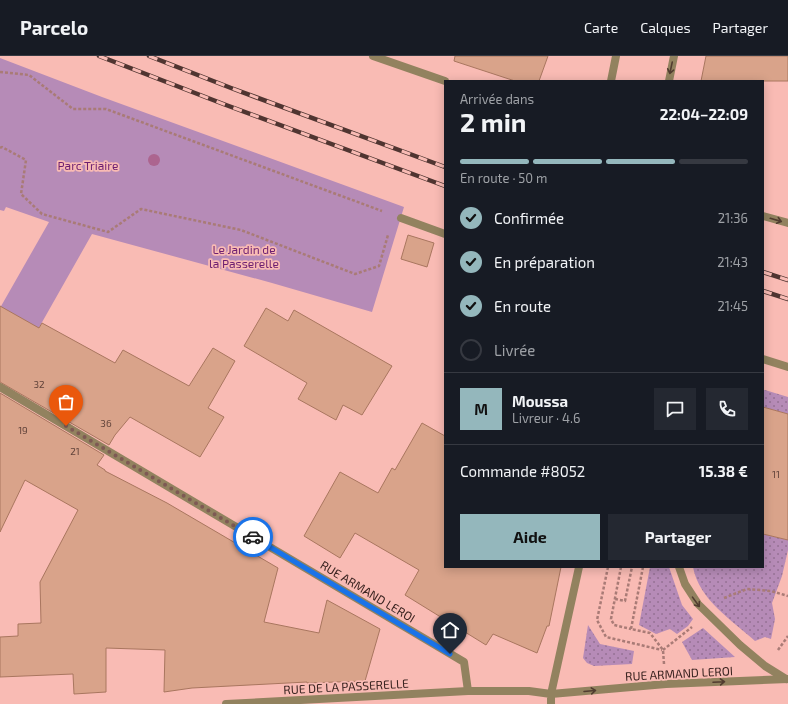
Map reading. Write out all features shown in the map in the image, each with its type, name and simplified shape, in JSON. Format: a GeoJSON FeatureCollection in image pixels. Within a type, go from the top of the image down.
{"type":"FeatureCollection","features":[{"type":"Feature","properties":{"kind":"street"},"geometry":{"type":"LineString","coordinates":[[373,56],[391,59],[444,81]]}},
{"type":"Feature","properties":{"kind":"street"},"geometry":{"type":"LineString","coordinates":[[611,80],[616,56]]}},
{"type":"Feature","properties":{"kind":"street"},"geometry":{"type":"LineString","coordinates":[[669,80],[674,56]]}},
{"type":"Feature","properties":{"kind":"street"},"geometry":{"type":"LineString","coordinates":[[397,216],[444,234]]}},
{"type":"Feature","properties":{"kind":"street"},"geometry":{"type":"LineString","coordinates":[[764,216],[788,223]]}},
{"type":"Feature","properties":{"kind":"street"},"geometry":{"type":"LineString","coordinates":[[764,359],[788,367]]}},
{"type":"Feature","properties":{"kind":"street","name":"RUE ARMAND LEROI"},"geometry":{"type":"LineString","coordinates":[[0,387],[464,662],[468,691],[529,691],[551,694],[666,684],[787,679]]}},
{"type":"Feature","properties":{"kind":"street"},"geometry":{"type":"LineString","coordinates":[[551,704],[551,694],[579,568]]}},
{"type":"Feature","properties":{"kind":"street"},"geometry":{"type":"LineString","coordinates":[[679,568],[685,584],[698,604],[765,666],[787,679]]}},
{"type":"Feature","properties":{"kind":"street","name":"RUE DE LA PASSERELLE"},"geometry":{"type":"LineString","coordinates":[[226,704],[468,691]]}},
{"type":"Feature","properties":{"kind":"path"},"geometry":{"type":"LineString","coordinates":[[0,72],[29,75],[73,109],[106,109],[397,216],[379,266],[355,274],[241,230],[141,210],[108,232],[42,214],[22,194],[26,160],[2,147],[0,148]]}},
{"type":"Feature","properties":{"kind":"path"},"geometry":{"type":"LineString","coordinates":[[608,568],[597,620],[606,637],[663,650],[650,633],[614,625],[611,620],[621,568]]}},
{"type":"Feature","properties":{"kind":"path"},"geometry":{"type":"LineString","coordinates":[[615,599],[625,601],[632,568]]}},
{"type":"Feature","properties":{"kind":"path"},"geometry":{"type":"LineString","coordinates":[[631,629],[643,568]]}},
{"type":"Feature","properties":{"kind":"green space","name":"Parc Triaire"},"geometry":{"type":"Polygon","coordinates":[[[0,58],[102,97],[404,207],[372,312],[92,234],[15,370],[0,308],[49,222],[6,207],[4,211],[0,210],[0,58]]]}},
{"type":"Feature","properties":{"kind":"green space"},"geometry":{"type":"Polygon","coordinates":[[[764,390],[788,397],[788,414],[764,407],[764,390]]]}},
{"type":"Feature","properties":{"kind":"green space"},"geometry":{"type":"Polygon","coordinates":[[[764,534],[788,540],[788,550],[782,576],[772,603],[775,619],[771,639],[765,637],[755,641],[709,599],[696,579],[693,568],[764,568],[764,534]]]}},
{"type":"Feature","properties":{"kind":"green space"},"geometry":{"type":"Polygon","coordinates":[[[650,568],[669,568],[682,605],[693,619],[688,626],[677,634],[670,629],[656,634],[639,625],[650,568]]]}},
{"type":"Feature","properties":{"kind":"green space"},"geometry":{"type":"Polygon","coordinates":[[[588,625],[600,644],[634,651],[632,664],[594,666],[587,663],[583,658],[588,625]]]}},
{"type":"Feature","properties":{"kind":"green space"},"geometry":{"type":"Polygon","coordinates":[[[703,628],[735,657],[692,660],[682,642],[703,628]]]}},
{"type":"Feature","properties":{"kind":"building"},"geometry":{"type":"Polygon","coordinates":[[[455,56],[548,56],[539,80],[512,80],[454,61],[455,56]]]}},
{"type":"Feature","properties":{"kind":"building"},"geometry":{"type":"Polygon","coordinates":[[[706,56],[788,56],[788,81],[701,80],[706,56]]]}},
{"type":"Feature","properties":{"kind":"building"},"geometry":{"type":"Polygon","coordinates":[[[408,235],[434,243],[427,267],[401,259],[408,235]]]}},
{"type":"Feature","properties":{"kind":"building"},"geometry":{"type":"Polygon","coordinates":[[[0,306],[39,328],[42,323],[115,363],[123,350],[189,386],[213,348],[235,361],[208,408],[224,417],[200,457],[130,417],[109,445],[0,382],[0,306]]]}},
{"type":"Feature","properties":{"kind":"building"},"geometry":{"type":"Polygon","coordinates":[[[266,308],[288,321],[294,310],[392,366],[362,415],[343,405],[336,420],[298,399],[307,383],[244,346],[266,308]]]}},
{"type":"Feature","properties":{"kind":"building"},"geometry":{"type":"Polygon","coordinates":[[[0,393],[104,455],[97,465],[105,471],[167,503],[278,568],[264,622],[319,633],[327,600],[380,629],[365,681],[307,682],[192,688],[164,692],[165,650],[106,648],[106,692],[74,694],[73,674],[0,677],[0,637],[18,636],[18,624],[41,623],[40,582],[78,510],[25,480],[0,532],[0,393]]]}},
{"type":"Feature","properties":{"kind":"building"},"geometry":{"type":"Polygon","coordinates":[[[764,407],[788,414],[788,540],[764,534],[764,407]]]}},
{"type":"Feature","properties":{"kind":"building"},"geometry":{"type":"Polygon","coordinates":[[[422,423],[444,435],[444,568],[561,568],[549,626],[547,626],[537,653],[493,634],[486,645],[405,595],[419,570],[355,533],[340,558],[304,536],[340,472],[378,493],[392,468],[395,470],[422,423]]]}},
{"type":"Feature","properties":{"kind":"railway"},"geometry":{"type":"LineString","coordinates":[[99,56],[444,186]]}},
{"type":"Feature","properties":{"kind":"railway"},"geometry":{"type":"LineString","coordinates":[[149,56],[444,167]]}},
{"type":"Feature","properties":{"kind":"railway"},"geometry":{"type":"LineString","coordinates":[[764,272],[788,280]]}},
{"type":"Feature","properties":{"kind":"railway"},"geometry":{"type":"LineString","coordinates":[[764,291],[788,299]]}},
{"type":"Feature","properties":{"kind":"way so far"},"geometry":{"type":"LineString","coordinates":[[66,426],[253,537]]}},
{"type":"Feature","properties":{"kind":"route"},"geometry":{"type":"LineString","coordinates":[[253,537],[450,654]]}},
{"type":"Feature","properties":{"kind":"park label","name":"Le Jardin de la Passerelle"},"geometry":{"type":"Point","coordinates":[244,256]}}]}
